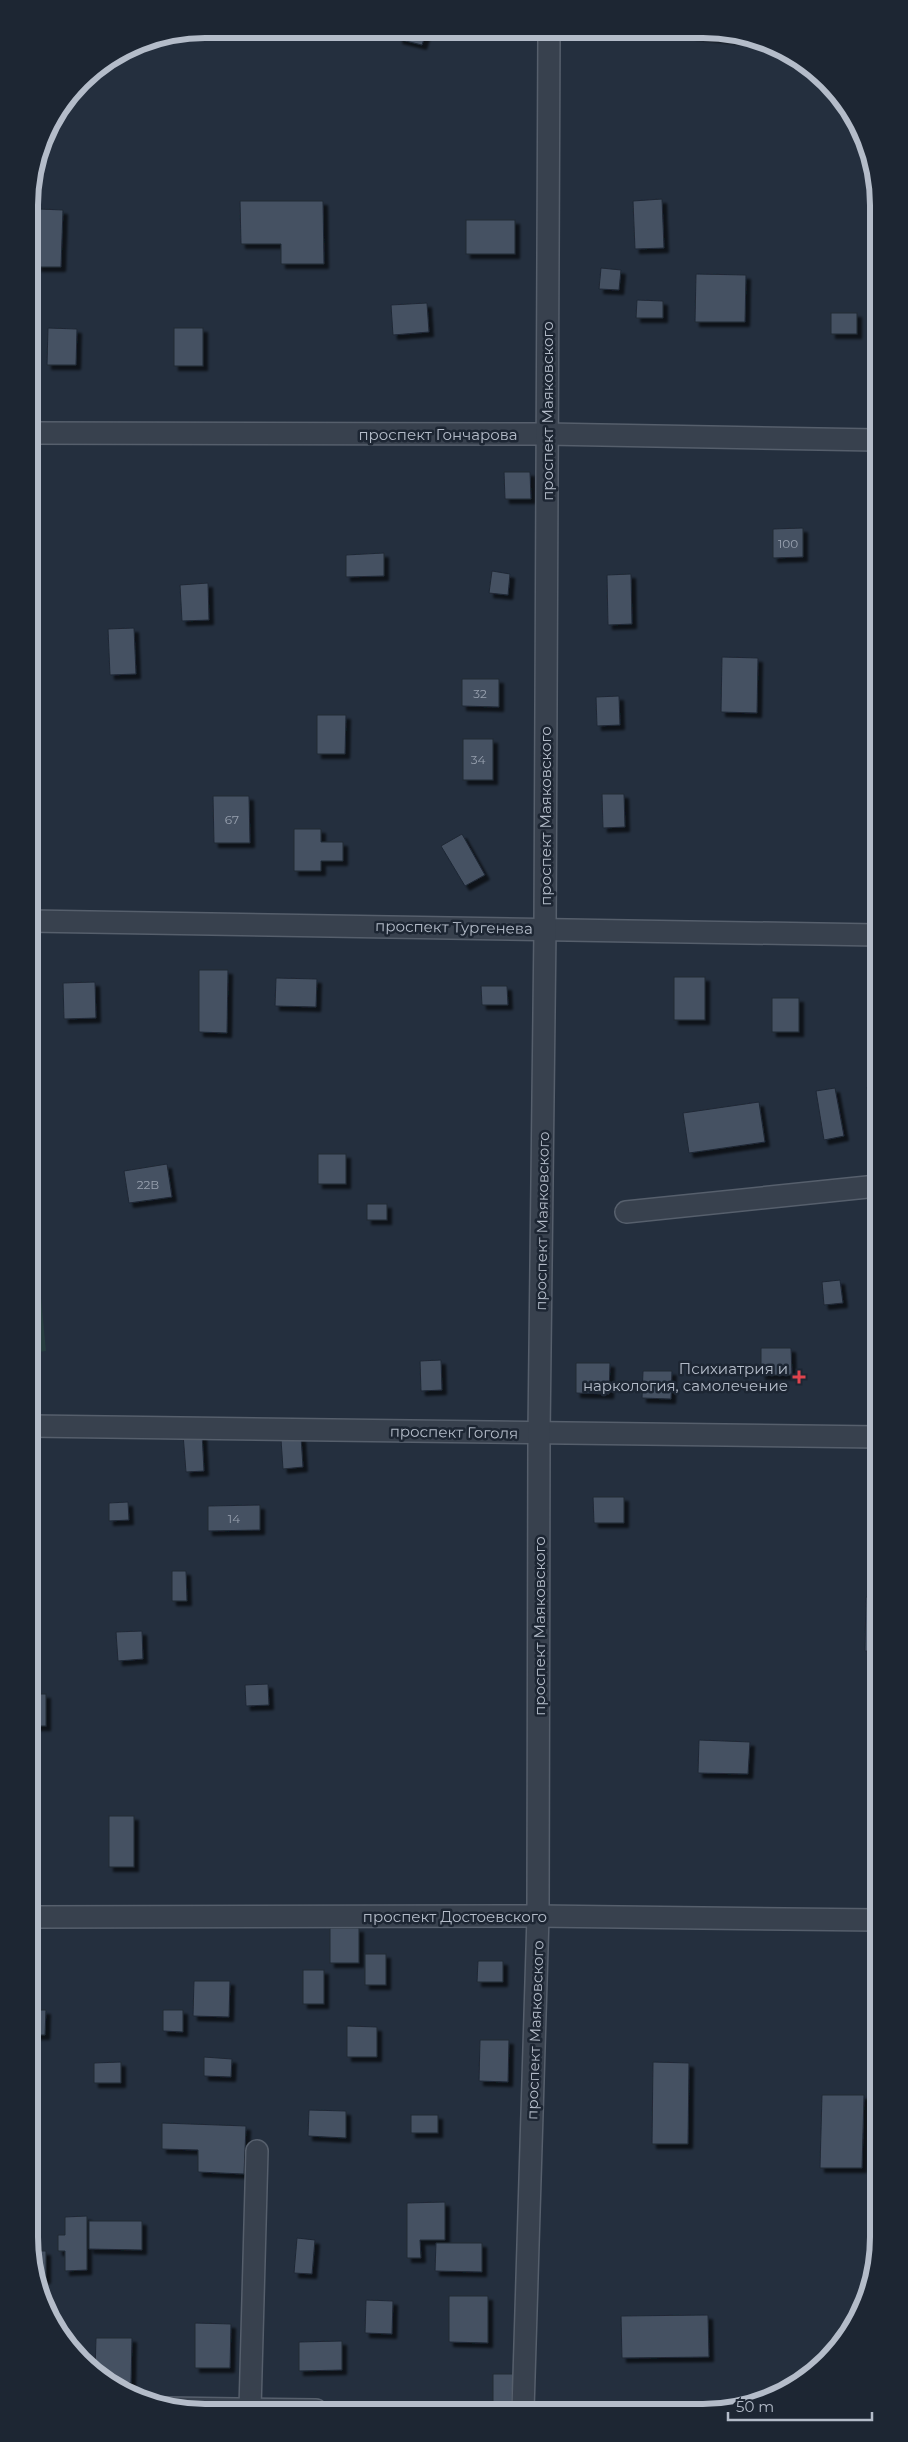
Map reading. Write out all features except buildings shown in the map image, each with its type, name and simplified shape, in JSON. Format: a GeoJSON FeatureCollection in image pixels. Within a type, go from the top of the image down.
{"type":"FeatureCollection","features":[{"type":"Feature","properties":{"kind":"street","name":"проспект Маяковского"},"geometry":{"type":"LineString","coordinates":[[523,2404],[538,1916],[539,1434],[545,929],[549,38]]}},
{"type":"Feature","properties":{"kind":"street","name":"проспект Гончарова"},"geometry":{"type":"LineString","coordinates":[[38,433],[547,434],[870,440]]}},
{"type":"Feature","properties":{"kind":"street","name":"проспект Тургенева"},"geometry":{"type":"LineString","coordinates":[[38,921],[870,935]]}},
{"type":"Feature","properties":{"kind":"street"},"geometry":{"type":"LineString","coordinates":[[626,1212],[870,1187]]}},
{"type":"Feature","properties":{"kind":"street","name":"проспект Гоголя"},"geometry":{"type":"LineString","coordinates":[[38,1426],[870,1437]]}},
{"type":"Feature","properties":{"kind":"street","name":"проспект Достоевского"},"geometry":{"type":"LineString","coordinates":[[38,1917],[538,1916],[870,1920]]}},
{"type":"Feature","properties":{"kind":"street"},"geometry":{"type":"LineString","coordinates":[[250,2404],[257,2150]]}},
{"type":"Feature","properties":{"kind":"green space"},"geometry":{"type":"Polygon","coordinates":[[[38,1266],[46,1351],[38,1352],[38,1266]]]}},
{"type":"Feature","properties":{"kind":"place","name":"Психиатрия и наркология, самолечение"},"geometry":{"type":"Point","coordinates":[799,1377]}}]}
